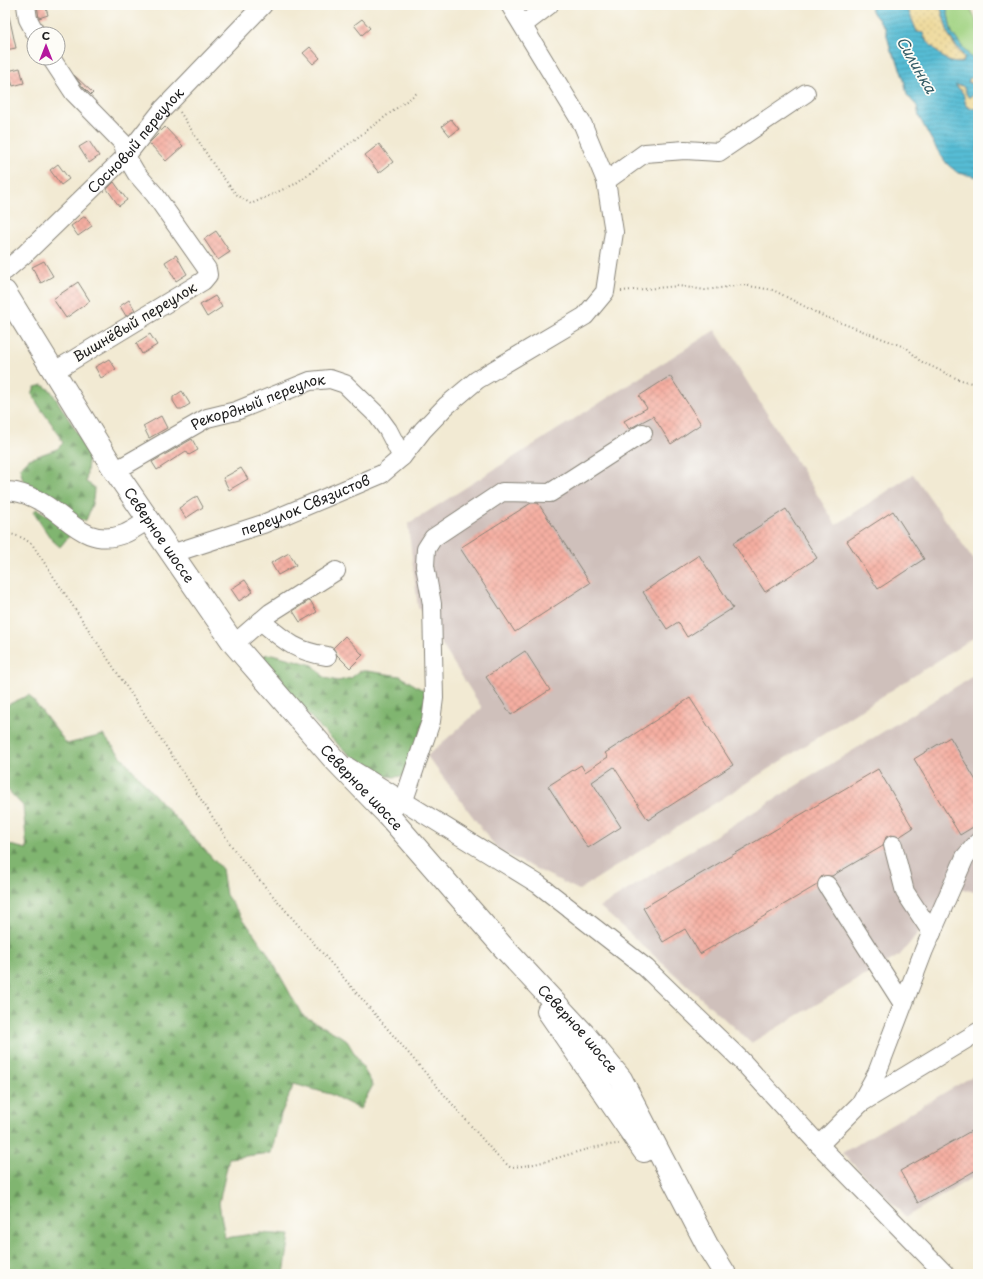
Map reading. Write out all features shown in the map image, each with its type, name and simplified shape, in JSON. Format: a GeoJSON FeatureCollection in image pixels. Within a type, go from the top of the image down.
{"type":"FeatureCollection","features":[{"type":"Feature","properties":{"kind":"main road","name":"Северное шоссе"},"geometry":{"type":"LineString","coordinates":[[5,292],[115,471],[234,644],[332,757],[387,814],[504,947],[584,1034],[621,1079],[707,1245],[725,1274]]}},
{"type":"Feature","properties":{"kind":"main road"},"geometry":{"type":"LineString","coordinates":[[504,947],[707,1245]]}},
{"type":"Feature","properties":{"kind":"street"},"geometry":{"type":"LineString","coordinates":[[26,5],[28,19],[32,26]]}},
{"type":"Feature","properties":{"kind":"street","name":"Сосновый переулок"},"geometry":{"type":"LineString","coordinates":[[5,271],[26,253],[126,156],[172,100],[263,5]]}},
{"type":"Feature","properties":{"kind":"street"},"geometry":{"type":"LineString","coordinates":[[510,5],[583,125],[606,181],[614,232],[605,292]]}},
{"type":"Feature","properties":{"kind":"street"},"geometry":{"type":"LineString","coordinates":[[523,25],[549,5]]}},
{"type":"Feature","properties":{"kind":"street"},"geometry":{"type":"LineString","coordinates":[[56,66],[74,93],[123,143],[126,156]]}},
{"type":"Feature","properties":{"kind":"street"},"geometry":{"type":"LineString","coordinates":[[606,181],[645,153],[685,150],[719,152],[806,93]]}},
{"type":"Feature","properties":{"kind":"street","name":"Вишнёвый переулок"},"geometry":{"type":"LineString","coordinates":[[53,372],[203,281],[208,275],[206,268],[126,156]]}},
{"type":"Feature","properties":{"kind":"street","name":"переулок Связистов"},"geometry":{"type":"LineString","coordinates":[[171,554],[263,524],[352,488],[382,474],[402,457],[423,430],[446,406],[477,380],[585,316],[605,292]]}},
{"type":"Feature","properties":{"kind":"street","name":"Рекордный переулок"},"geometry":{"type":"LineString","coordinates":[[115,471],[207,418],[236,411],[310,382],[330,379],[345,384],[377,415],[388,430],[402,457]]}},
{"type":"Feature","properties":{"kind":"street"},"geometry":{"type":"LineString","coordinates":[[387,814],[404,800],[431,722],[434,698],[432,604],[425,566],[426,549],[433,538],[502,492],[550,492],[643,433]]}},
{"type":"Feature","properties":{"kind":"street"},"geometry":{"type":"LineString","coordinates":[[5,492],[12,490],[42,501],[87,535],[99,539],[124,534],[148,520]]}},
{"type":"Feature","properties":{"kind":"street"},"geometry":{"type":"LineString","coordinates":[[234,644],[270,613],[336,571]]}},
{"type":"Feature","properties":{"kind":"street"},"geometry":{"type":"LineString","coordinates":[[261,621],[288,644],[308,653],[327,656]]}},
{"type":"Feature","properties":{"kind":"street"},"geometry":{"type":"LineString","coordinates":[[332,757],[538,884],[646,968],[741,1060],[819,1145],[944,1274]]}},
{"type":"Feature","properties":{"kind":"street"},"geometry":{"type":"LineString","coordinates":[[860,1104],[877,1073],[903,1004],[965,857],[978,842]]}},
{"type":"Feature","properties":{"kind":"street"},"geometry":{"type":"LineString","coordinates":[[893,845],[905,892],[932,933]]}},
{"type":"Feature","properties":{"kind":"street"},"geometry":{"type":"LineString","coordinates":[[827,885],[903,1004]]}},
{"type":"Feature","properties":{"kind":"street"},"geometry":{"type":"LineString","coordinates":[[819,1145],[860,1104],[978,1032]]}},
{"type":"Feature","properties":{"kind":"path"},"geometry":{"type":"LineString","coordinates":[[172,100],[215,167],[236,194],[251,204],[295,184],[417,93]]}},
{"type":"Feature","properties":{"kind":"path"},"geometry":{"type":"LineString","coordinates":[[605,292],[679,286],[705,290],[743,285],[773,290],[822,316],[907,348],[920,361],[958,379],[978,385]]}},
{"type":"Feature","properties":{"kind":"path"},"geometry":{"type":"LineString","coordinates":[[5,532],[23,538],[32,544],[237,854],[496,1156],[510,1167],[527,1166],[581,1149],[618,1144],[642,1148]]}},
{"type":"Feature","properties":{"kind":"shaded area"},"geometry":{"type":"Polygon","coordinates":[[[715,330],[836,525],[913,474],[978,566],[978,635],[579,890],[498,850],[427,756],[482,708],[418,607],[408,524],[715,330]]]}},
{"type":"Feature","properties":{"kind":"shaded area"},"geometry":{"type":"Polygon","coordinates":[[[978,673],[978,893],[956,887],[900,955],[751,1043],[600,907],[978,673]]]}},
{"type":"Feature","properties":{"kind":"shaded area"},"geometry":{"type":"Polygon","coordinates":[[[978,1073],[978,1174],[906,1217],[842,1153],[978,1073]]]}},
{"type":"Feature","properties":{"kind":"green space"},"geometry":{"type":"Polygon","coordinates":[[[945,5],[968,5],[972,12],[977,27],[979,41],[978,65],[952,33],[945,5]]]}},
{"type":"Feature","properties":{"kind":"green space"},"geometry":{"type":"Polygon","coordinates":[[[43,385],[51,391],[89,451],[86,482],[94,487],[94,492],[92,504],[86,520],[80,521],[66,507],[56,500],[48,496],[32,492],[25,486],[20,468],[29,459],[57,449],[63,443],[32,394],[35,387],[43,385]]]}},
{"type":"Feature","properties":{"kind":"green space"},"geometry":{"type":"Polygon","coordinates":[[[37,509],[69,528],[70,535],[60,547],[51,539],[33,512],[37,509]]]}},
{"type":"Feature","properties":{"kind":"green space"},"geometry":{"type":"Polygon","coordinates":[[[272,654],[313,665],[325,678],[338,681],[351,678],[360,671],[367,671],[400,676],[426,692],[429,705],[407,775],[389,777],[383,775],[368,768],[336,743],[264,666],[262,659],[265,655],[272,654]]]}},
{"type":"Feature","properties":{"kind":"green space"},"geometry":{"type":"Polygon","coordinates":[[[29,695],[67,744],[103,735],[150,790],[222,869],[226,895],[267,952],[302,1015],[346,1039],[373,1085],[360,1109],[330,1094],[294,1084],[281,1114],[271,1153],[229,1158],[219,1203],[225,1238],[260,1233],[290,1235],[284,1274],[5,1274],[5,844],[27,849],[23,806],[5,787],[5,706],[29,695]]]}},
{"type":"Feature","properties":{"kind":"sand"},"geometry":{"type":"Polygon","coordinates":[[[906,5],[940,5],[949,36],[957,50],[964,57],[964,61],[954,63],[945,59],[926,40],[923,33],[917,32],[906,5]]]}},
{"type":"Feature","properties":{"kind":"sand"},"geometry":{"type":"Polygon","coordinates":[[[971,77],[978,81],[978,92],[975,86],[968,80],[971,77]]]}},
{"type":"Feature","properties":{"kind":"sand"},"geometry":{"type":"Polygon","coordinates":[[[955,85],[963,86],[968,96],[978,92],[978,99],[976,101],[978,102],[978,110],[966,106],[961,90],[955,85]]]}},
{"type":"Feature","properties":{"kind":"water","name":"Силинка"},"geometry":{"type":"Polygon","coordinates":[[[870,5],[906,5],[917,32],[923,33],[926,40],[944,59],[956,63],[962,63],[965,58],[949,36],[940,5],[945,5],[952,33],[978,65],[978,81],[972,77],[968,80],[969,83],[975,86],[977,94],[968,97],[963,86],[955,85],[963,93],[966,106],[978,110],[978,148],[976,150],[978,151],[978,177],[958,173],[947,164],[936,148],[919,117],[917,106],[907,95],[904,80],[897,60],[891,51],[885,28],[873,13],[870,5]]]}},
{"type":"Feature","properties":{"kind":"building"},"geometry":{"type":"Polygon","coordinates":[[[37,5],[45,5],[48,15],[39,18],[37,5]]]}},
{"type":"Feature","properties":{"kind":"building"},"geometry":{"type":"Polygon","coordinates":[[[9,16],[16,48],[5,50],[5,17],[9,16]]]}},
{"type":"Feature","properties":{"kind":"building"},"geometry":{"type":"Polygon","coordinates":[[[362,19],[370,28],[362,35],[354,25],[362,19]]]}},
{"type":"Feature","properties":{"kind":"building"},"geometry":{"type":"Polygon","coordinates":[[[310,47],[320,58],[313,64],[303,53],[310,47]]]}},
{"type":"Feature","properties":{"kind":"building"},"geometry":{"type":"Polygon","coordinates":[[[20,68],[24,83],[13,86],[8,71],[20,68]]]}},
{"type":"Feature","properties":{"kind":"building"},"geometry":{"type":"Polygon","coordinates":[[[74,75],[93,93],[91,95],[82,86],[74,75]]]}},
{"type":"Feature","properties":{"kind":"building"},"geometry":{"type":"Polygon","coordinates":[[[451,119],[459,129],[450,136],[442,126],[451,119]]]}},
{"type":"Feature","properties":{"kind":"building"},"geometry":{"type":"Polygon","coordinates":[[[165,127],[183,146],[166,161],[149,143],[165,127]]]}},
{"type":"Feature","properties":{"kind":"building"},"geometry":{"type":"Polygon","coordinates":[[[89,141],[99,156],[89,163],[79,147],[89,141]]]}},
{"type":"Feature","properties":{"kind":"building"},"geometry":{"type":"Polygon","coordinates":[[[379,144],[393,162],[379,173],[365,155],[379,144]]]}},
{"type":"Feature","properties":{"kind":"building"},"geometry":{"type":"Polygon","coordinates":[[[58,164],[69,179],[61,185],[50,170],[58,164]]]}},
{"type":"Feature","properties":{"kind":"building"},"geometry":{"type":"Polygon","coordinates":[[[114,182],[127,200],[119,206],[107,189],[114,182]]]}},
{"type":"Feature","properties":{"kind":"building"},"geometry":{"type":"Polygon","coordinates":[[[85,216],[92,226],[78,236],[71,226],[85,216]]]}},
{"type":"Feature","properties":{"kind":"building"},"geometry":{"type":"Polygon","coordinates":[[[216,231],[230,252],[218,260],[204,239],[216,231]]]}},
{"type":"Feature","properties":{"kind":"building"},"geometry":{"type":"Polygon","coordinates":[[[176,255],[187,274],[176,281],[165,262],[176,255]]]}},
{"type":"Feature","properties":{"kind":"building"},"geometry":{"type":"Polygon","coordinates":[[[44,261],[53,276],[41,283],[32,267],[44,261]]]}},
{"type":"Feature","properties":{"kind":"building"},"geometry":{"type":"Polygon","coordinates":[[[78,282],[90,301],[66,318],[53,299],[78,282]]]}},
{"type":"Feature","properties":{"kind":"building"},"geometry":{"type":"Polygon","coordinates":[[[215,296],[222,307],[207,317],[200,305],[215,296]]]}},
{"type":"Feature","properties":{"kind":"building"},"geometry":{"type":"Polygon","coordinates":[[[129,300],[135,310],[126,316],[120,306],[129,300]]]}},
{"type":"Feature","properties":{"kind":"building"},"geometry":{"type":"Polygon","coordinates":[[[150,334],[157,345],[142,354],[136,343],[150,334]]]}},
{"type":"Feature","properties":{"kind":"building"},"geometry":{"type":"Polygon","coordinates":[[[109,359],[116,369],[101,378],[95,367],[109,359]]]}},
{"type":"Feature","properties":{"kind":"building"},"geometry":{"type":"Polygon","coordinates":[[[670,376],[701,424],[671,444],[653,416],[629,429],[624,421],[647,408],[639,396],[670,376]]]}},
{"type":"Feature","properties":{"kind":"building"},"geometry":{"type":"Polygon","coordinates":[[[182,391],[190,404],[182,409],[178,409],[173,401],[173,397],[182,391]]]}},
{"type":"Feature","properties":{"kind":"building"},"geometry":{"type":"Polygon","coordinates":[[[161,416],[167,428],[149,438],[143,426],[161,416]]]}},
{"type":"Feature","properties":{"kind":"building"},"geometry":{"type":"Polygon","coordinates":[[[192,439],[198,450],[189,455],[186,451],[157,470],[152,462],[192,439]]]}},
{"type":"Feature","properties":{"kind":"building"},"geometry":{"type":"Polygon","coordinates":[[[241,468],[248,479],[229,490],[223,478],[241,468]]]}},
{"type":"Feature","properties":{"kind":"building"},"geometry":{"type":"Polygon","coordinates":[[[197,496],[203,507],[186,518],[179,508],[197,496]]]}},
{"type":"Feature","properties":{"kind":"building"},"geometry":{"type":"Polygon","coordinates":[[[531,503],[538,503],[590,583],[515,632],[460,548],[531,503]]]}},
{"type":"Feature","properties":{"kind":"building"},"geometry":{"type":"Polygon","coordinates":[[[786,509],[817,558],[765,592],[733,543],[786,509]]]}},
{"type":"Feature","properties":{"kind":"building"},"geometry":{"type":"Polygon","coordinates":[[[893,511],[924,559],[878,589],[847,541],[893,511]]]}},
{"type":"Feature","properties":{"kind":"building"},"geometry":{"type":"Polygon","coordinates":[[[289,553],[296,565],[278,575],[271,563],[289,553]]]}},
{"type":"Feature","properties":{"kind":"building"},"geometry":{"type":"Polygon","coordinates":[[[699,555],[733,608],[687,637],[678,622],[667,629],[643,592],[699,555]]]}},
{"type":"Feature","properties":{"kind":"building"},"geometry":{"type":"Polygon","coordinates":[[[245,580],[253,592],[239,601],[231,589],[245,580]]]}},
{"type":"Feature","properties":{"kind":"building"},"geometry":{"type":"Polygon","coordinates":[[[310,600],[317,612],[300,622],[293,611],[310,600]]]}},
{"type":"Feature","properties":{"kind":"building"},"geometry":{"type":"Polygon","coordinates":[[[345,636],[363,655],[350,668],[337,655],[333,648],[345,636]]]}},
{"type":"Feature","properties":{"kind":"building"},"geometry":{"type":"Polygon","coordinates":[[[525,651],[550,690],[511,715],[486,677],[525,651]]]}},
{"type":"Feature","properties":{"kind":"building"},"geometry":{"type":"Polygon","coordinates":[[[690,698],[733,765],[648,820],[614,767],[592,782],[621,827],[588,848],[548,786],[581,765],[585,772],[608,757],[605,753],[690,698]]]}},
{"type":"Feature","properties":{"kind":"building"},"geometry":{"type":"Polygon","coordinates":[[[950,737],[978,784],[978,824],[960,835],[914,759],[950,737]]]}},
{"type":"Feature","properties":{"kind":"building"},"geometry":{"type":"Polygon","coordinates":[[[878,769],[913,828],[899,837],[891,835],[886,837],[883,846],[832,876],[822,876],[817,885],[700,954],[685,929],[663,942],[643,908],[878,769]]]}},
{"type":"Feature","properties":{"kind":"building"},"geometry":{"type":"Polygon","coordinates":[[[978,1127],[978,1169],[918,1203],[900,1171],[978,1127]]]}}]}
